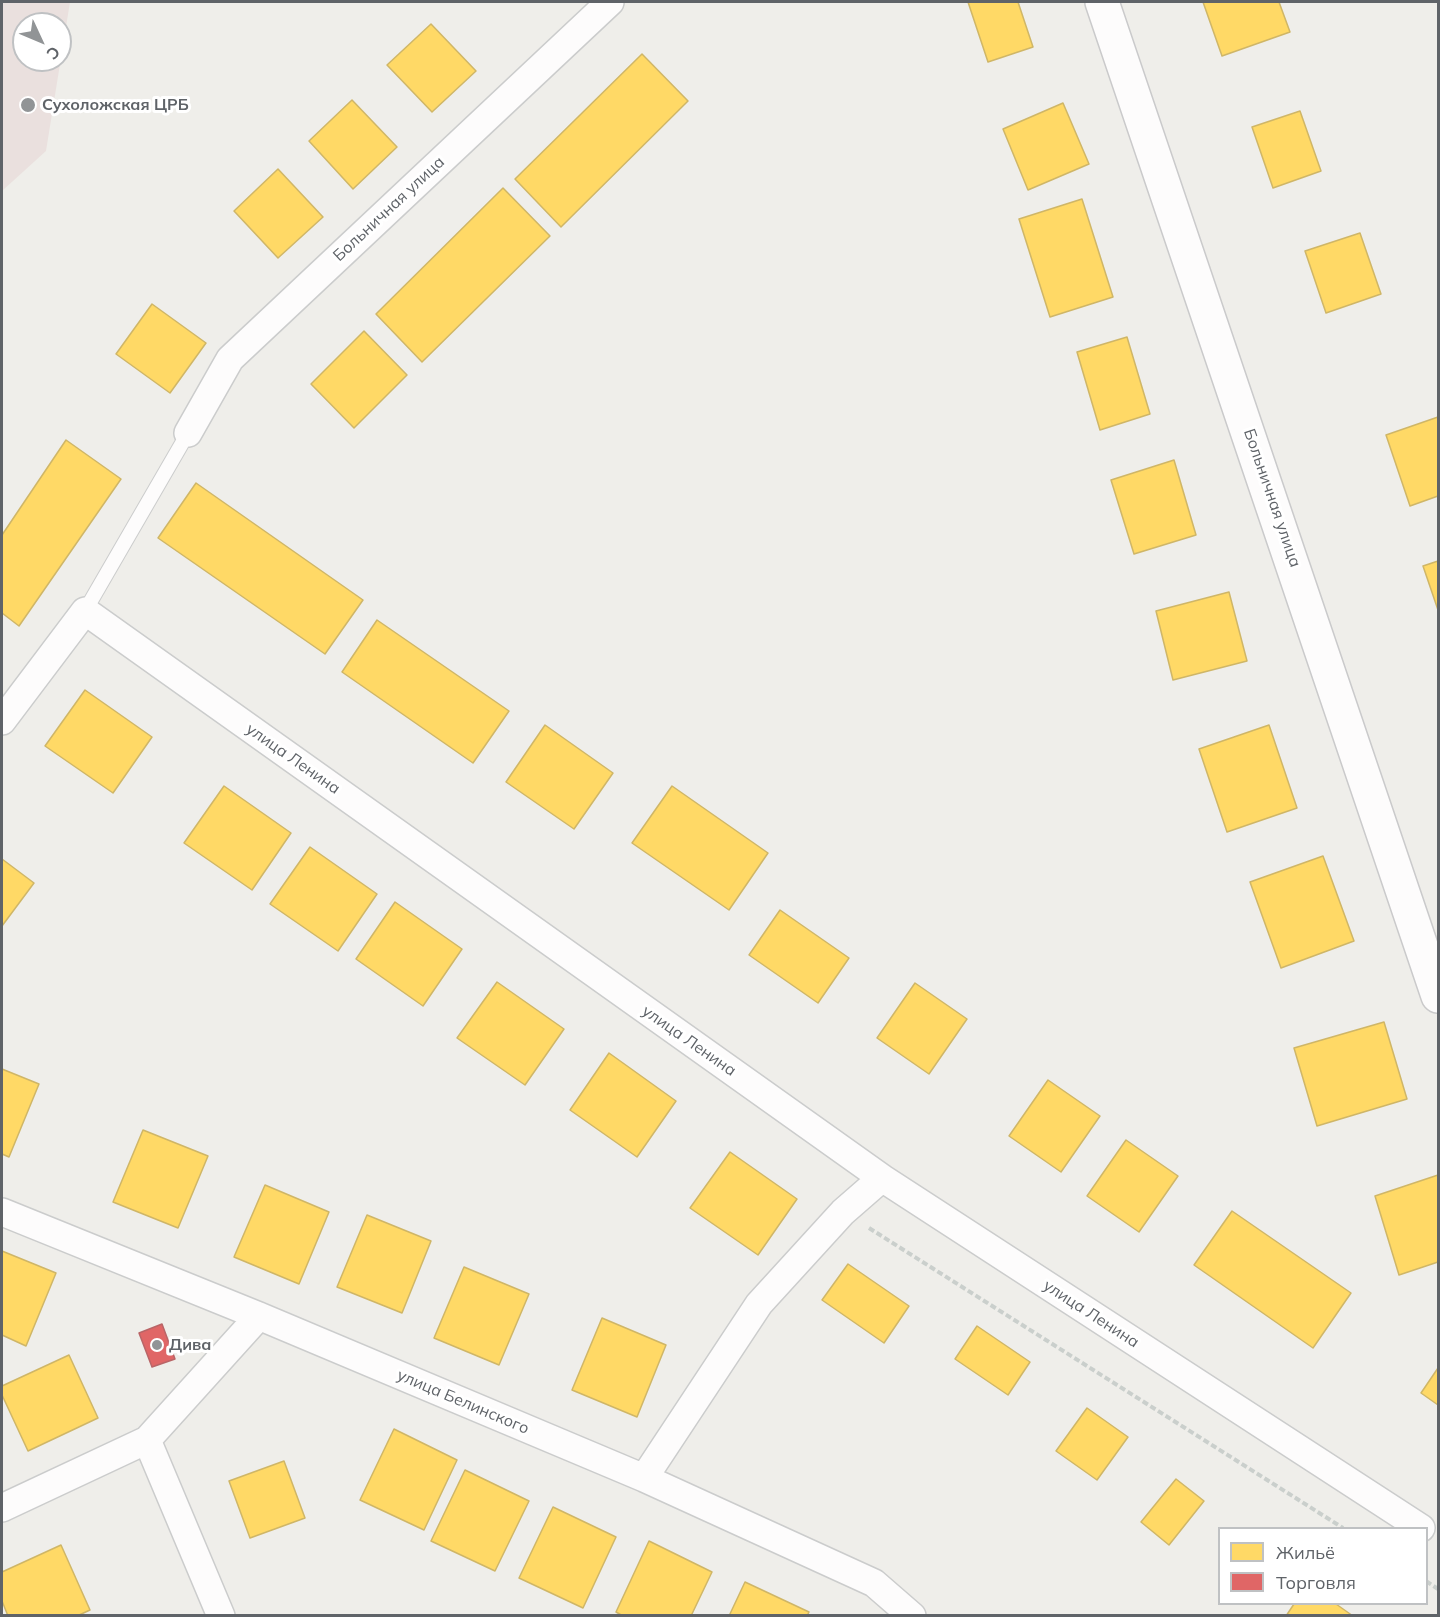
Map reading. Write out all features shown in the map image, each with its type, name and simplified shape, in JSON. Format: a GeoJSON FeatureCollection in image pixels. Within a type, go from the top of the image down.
{"type":"FeatureCollection","features":[{"type":"Feature","properties":{"kind":"main road","name":"Больничная улица"},"geometry":{"type":"LineString","coordinates":[[1102,2],[1438,996]]}},
{"type":"Feature","properties":{"kind":"street","name":"Больничная улица"},"geometry":{"type":"LineString","coordinates":[[188,433],[230,359],[610,2]]}},
{"type":"Feature","properties":{"kind":"street"},"geometry":{"type":"LineString","coordinates":[[2,722],[85,611]]}},
{"type":"Feature","properties":{"kind":"street","name":"улица Ленина"},"geometry":{"type":"LineString","coordinates":[[85,611],[882,1178],[1418,1527]]}},
{"type":"Feature","properties":{"kind":"street"},"geometry":{"type":"LineString","coordinates":[[644,1478],[759,1304],[843,1212],[882,1178]]}},
{"type":"Feature","properties":{"kind":"street","name":"улица Белинского"},"geometry":{"type":"LineString","coordinates":[[2,1212],[260,1316],[644,1478],[874,1583],[912,1616]]}},
{"type":"Feature","properties":{"kind":"street"},"geometry":{"type":"LineString","coordinates":[[2,1508],[147,1440],[260,1316]]}},
{"type":"Feature","properties":{"kind":"street"},"geometry":{"type":"LineString","coordinates":[[147,1440],[221,1616]]}},
{"type":"Feature","properties":{"kind":"lane"},"geometry":{"type":"LineString","coordinates":[[85,611],[188,433]]}},
{"type":"Feature","properties":{"kind":"path"},"geometry":{"type":"LineString","coordinates":[[843,1212],[1341,1527]]}},
{"type":"Feature","properties":{"kind":"shaded area","name":"Сухоложская ЦРБ"},"geometry":{"type":"Polygon","coordinates":[[[2,2],[70,2],[68,12],[12,12],[12,72],[59,72],[46,151],[2,191],[2,2]]]}},
{"type":"Feature","properties":{"kind":"building: Жильё"},"geometry":{"type":"Polygon","coordinates":[[[968,2],[1018,2],[1033,47],[988,62],[968,2]]]}},
{"type":"Feature","properties":{"kind":"building: Жильё"},"geometry":{"type":"Polygon","coordinates":[[[1203,2],[1279,2],[1290,32],[1222,56],[1203,2]]]}},
{"type":"Feature","properties":{"kind":"building: Жильё"},"geometry":{"type":"Polygon","coordinates":[[[431,24],[476,71],[432,112],[387,65],[431,24]]]}},
{"type":"Feature","properties":{"kind":"building: Жильё"},"geometry":{"type":"Polygon","coordinates":[[[642,54],[688,101],[561,227],[515,179],[642,54]]]}},
{"type":"Feature","properties":{"kind":"building: Жильё"},"geometry":{"type":"Polygon","coordinates":[[[352,100],[397,147],[353,189],[309,141],[352,100]]]}},
{"type":"Feature","properties":{"kind":"building: Жильё"},"geometry":{"type":"Polygon","coordinates":[[[1063,103],[1089,164],[1028,190],[1003,129],[1063,103]]]}},
{"type":"Feature","properties":{"kind":"building: Жильё"},"geometry":{"type":"Polygon","coordinates":[[[1300,111],[1321,171],[1273,188],[1252,127],[1300,111]]]}},
{"type":"Feature","properties":{"kind":"building: Жильё"},"geometry":{"type":"Polygon","coordinates":[[[278,169],[323,217],[278,258],[234,211],[278,169]]]}},
{"type":"Feature","properties":{"kind":"building: Жильё"},"geometry":{"type":"Polygon","coordinates":[[[503,188],[550,236],[422,362],[376,314],[503,188]]]}},
{"type":"Feature","properties":{"kind":"building: Жильё"},"geometry":{"type":"Polygon","coordinates":[[[1082,199],[1113,297],[1050,317],[1019,219],[1082,199]]]}},
{"type":"Feature","properties":{"kind":"building: Жильё"},"geometry":{"type":"Polygon","coordinates":[[[1360,233],[1381,294],[1326,313],[1305,251],[1360,233]]]}},
{"type":"Feature","properties":{"kind":"building: Жильё"},"geometry":{"type":"Polygon","coordinates":[[[152,304],[206,343],[170,393],[116,354],[152,304]]]}},
{"type":"Feature","properties":{"kind":"building: Жильё"},"geometry":{"type":"Polygon","coordinates":[[[364,331],[407,375],[354,428],[311,384],[364,331]]]}},
{"type":"Feature","properties":{"kind":"building: Жильё"},"geometry":{"type":"Polygon","coordinates":[[[1127,337],[1150,414],[1100,430],[1077,352],[1127,337]]]}},
{"type":"Feature","properties":{"kind":"building: Жильё"},"geometry":{"type":"Polygon","coordinates":[[[1438,417],[1438,496],[1410,506],[1386,435],[1438,417]]]}},
{"type":"Feature","properties":{"kind":"building: Жильё"},"geometry":{"type":"Polygon","coordinates":[[[66,440],[121,479],[19,626],[2,613],[2,535],[66,440]]]}},
{"type":"Feature","properties":{"kind":"building: Жильё"},"geometry":{"type":"Polygon","coordinates":[[[1174,460],[1196,535],[1134,554],[1111,480],[1174,460]]]}},
{"type":"Feature","properties":{"kind":"building: Жильё"},"geometry":{"type":"Polygon","coordinates":[[[196,483],[363,600],[325,654],[158,538],[196,483]]]}},
{"type":"Feature","properties":{"kind":"building: Жильё"},"geometry":{"type":"Polygon","coordinates":[[[1438,561],[1438,610],[1423,566],[1438,561]]]}},
{"type":"Feature","properties":{"kind":"building: Жильё"},"geometry":{"type":"Polygon","coordinates":[[[1229,592],[1247,661],[1173,680],[1156,611],[1229,592]]]}},
{"type":"Feature","properties":{"kind":"building: Жильё"},"geometry":{"type":"Polygon","coordinates":[[[377,620],[509,711],[473,763],[342,672],[377,620]]]}},
{"type":"Feature","properties":{"kind":"building: Жильё"},"geometry":{"type":"Polygon","coordinates":[[[85,690],[152,737],[113,793],[45,746],[85,690]]]}},
{"type":"Feature","properties":{"kind":"building: Жильё"},"geometry":{"type":"Polygon","coordinates":[[[545,725],[613,773],[574,829],[506,782],[545,725]]]}},
{"type":"Feature","properties":{"kind":"building: Жильё"},"geometry":{"type":"Polygon","coordinates":[[[1269,725],[1297,808],[1227,832],[1199,749],[1269,725]]]}},
{"type":"Feature","properties":{"kind":"building: Жильё"},"geometry":{"type":"Polygon","coordinates":[[[224,786],[291,833],[252,890],[184,843],[224,786]]]}},
{"type":"Feature","properties":{"kind":"building: Жильё"},"geometry":{"type":"Polygon","coordinates":[[[672,786],[768,853],[729,910],[632,843],[672,786]]]}},
{"type":"Feature","properties":{"kind":"building: Жильё"},"geometry":{"type":"Polygon","coordinates":[[[310,847],[377,894],[338,951],[270,904],[310,847]]]}},
{"type":"Feature","properties":{"kind":"building: Жильё"},"geometry":{"type":"Polygon","coordinates":[[[1323,856],[1354,941],[1281,968],[1250,882],[1323,856]]]}},
{"type":"Feature","properties":{"kind":"building: Жильё"},"geometry":{"type":"Polygon","coordinates":[[[2,859],[34,883],[2,926],[2,859]]]}},
{"type":"Feature","properties":{"kind":"building: Жильё"},"geometry":{"type":"Polygon","coordinates":[[[395,902],[462,949],[423,1006],[356,959],[395,902]]]}},
{"type":"Feature","properties":{"kind":"building: Жильё"},"geometry":{"type":"Polygon","coordinates":[[[780,910],[849,958],[818,1003],[749,955],[780,910]]]}},
{"type":"Feature","properties":{"kind":"building: Жильё"},"geometry":{"type":"Polygon","coordinates":[[[497,982],[564,1029],[525,1085],[457,1038],[497,982]]]}},
{"type":"Feature","properties":{"kind":"building: Жильё"},"geometry":{"type":"Polygon","coordinates":[[[915,983],[967,1019],[929,1074],[877,1038],[915,983]]]}},
{"type":"Feature","properties":{"kind":"building: Жильё"},"geometry":{"type":"Polygon","coordinates":[[[1384,1022],[1407,1099],[1317,1126],[1294,1048],[1384,1022]]]}},
{"type":"Feature","properties":{"kind":"building: Жильё"},"geometry":{"type":"Polygon","coordinates":[[[609,1053],[676,1101],[637,1157],[570,1110],[609,1053]]]}},
{"type":"Feature","properties":{"kind":"building: Жильё"},"geometry":{"type":"Polygon","coordinates":[[[2,1069],[39,1084],[9,1157],[2,1154],[2,1069]]]}},
{"type":"Feature","properties":{"kind":"building: Жильё"},"geometry":{"type":"Polygon","coordinates":[[[1048,1080],[1100,1116],[1061,1172],[1009,1136],[1048,1080]]]}},
{"type":"Feature","properties":{"kind":"building: Жильё"},"geometry":{"type":"Polygon","coordinates":[[[143,1130],[208,1156],[178,1228],[113,1202],[143,1130]]]}},
{"type":"Feature","properties":{"kind":"building: Жильё"},"geometry":{"type":"Polygon","coordinates":[[[1126,1140],[1178,1176],[1139,1232],[1087,1196],[1126,1140]]]}},
{"type":"Feature","properties":{"kind":"building: Жильё"},"geometry":{"type":"Polygon","coordinates":[[[730,1152],[797,1199],[758,1255],[690,1208],[730,1152]]]}},
{"type":"Feature","properties":{"kind":"building: Жильё"},"geometry":{"type":"Polygon","coordinates":[[[1438,1175],[1438,1262],[1399,1275],[1375,1196],[1438,1175]]]}},
{"type":"Feature","properties":{"kind":"building: Жильё"},"geometry":{"type":"Polygon","coordinates":[[[265,1185],[329,1212],[299,1284],[234,1257],[265,1185]]]}},
{"type":"Feature","properties":{"kind":"building: Жильё"},"geometry":{"type":"Polygon","coordinates":[[[1232,1211],[1351,1293],[1313,1348],[1194,1265],[1232,1211]]]}},
{"type":"Feature","properties":{"kind":"building: Жильё"},"geometry":{"type":"Polygon","coordinates":[[[367,1215],[431,1241],[402,1313],[337,1287],[367,1215]]]}},
{"type":"Feature","properties":{"kind":"building: Жильё"},"geometry":{"type":"Polygon","coordinates":[[[2,1251],[56,1273],[26,1346],[2,1335],[2,1251]]]}},
{"type":"Feature","properties":{"kind":"building: Жильё"},"geometry":{"type":"Polygon","coordinates":[[[848,1264],[909,1306],[884,1343],[822,1300],[848,1264]]]}},
{"type":"Feature","properties":{"kind":"building: Жильё"},"geometry":{"type":"Polygon","coordinates":[[[464,1267],[529,1294],[499,1365],[434,1338],[464,1267]]]}},
{"type":"Feature","properties":{"kind":"building: Жильё"},"geometry":{"type":"Polygon","coordinates":[[[602,1318],[666,1345],[637,1417],[572,1390],[602,1318]]]}},
{"type":"Feature","properties":{"kind":"building: Жильё"},"geometry":{"type":"Polygon","coordinates":[[[977,1326],[1030,1362],[1008,1395],[955,1359],[977,1326]]]}},
{"type":"Feature","properties":{"kind":"building: Жильё"},"geometry":{"type":"Polygon","coordinates":[[[69,1355],[98,1418],[28,1451],[2,1395],[2,1386],[69,1355]]]}},
{"type":"Feature","properties":{"kind":"building: Жильё"},"geometry":{"type":"Polygon","coordinates":[[[1438,1368],[1438,1405],[1421,1393],[1438,1368]]]}},
{"type":"Feature","properties":{"kind":"building: Жильё"},"geometry":{"type":"Polygon","coordinates":[[[1087,1408],[1128,1437],[1097,1480],[1056,1451],[1087,1408]]]}},
{"type":"Feature","properties":{"kind":"building: Жильё"},"geometry":{"type":"Polygon","coordinates":[[[394,1429],[457,1460],[424,1530],[360,1500],[394,1429]]]}},
{"type":"Feature","properties":{"kind":"building: Жильё"},"geometry":{"type":"Polygon","coordinates":[[[284,1461],[305,1518],[250,1538],[229,1481],[284,1461]]]}},
{"type":"Feature","properties":{"kind":"building: Жильё"},"geometry":{"type":"Polygon","coordinates":[[[465,1470],[529,1501],[495,1571],[431,1541],[465,1470]]]}},
{"type":"Feature","properties":{"kind":"building: Жильё"},"geometry":{"type":"Polygon","coordinates":[[[1176,1479],[1204,1501],[1169,1545],[1141,1522],[1176,1479]]]}},
{"type":"Feature","properties":{"kind":"building: Жильё"},"geometry":{"type":"Polygon","coordinates":[[[553,1507],[616,1537],[583,1608],[519,1578],[553,1507]]]}},
{"type":"Feature","properties":{"kind":"building: Жильё"},"geometry":{"type":"Polygon","coordinates":[[[649,1541],[712,1572],[691,1616],[623,1616],[616,1612],[649,1541]]]}},
{"type":"Feature","properties":{"kind":"building: Жильё"},"geometry":{"type":"Polygon","coordinates":[[[61,1545],[90,1610],[77,1616],[8,1616],[2,1601],[2,1572],[61,1545]]]}},
{"type":"Feature","properties":{"kind":"building: Жильё"},"geometry":{"type":"Polygon","coordinates":[[[745,1582],[809,1612],[807,1616],[729,1616],[745,1582]]]}},
{"type":"Feature","properties":{"kind":"building: Жильё"},"geometry":{"type":"Polygon","coordinates":[[[1293,1605],[1337,1605],[1353,1616],[1286,1616],[1293,1605]]]}},
{"type":"Feature","properties":{"kind":"building: Торговля"},"geometry":{"type":"Polygon","coordinates":[[[162,1324],[175,1359],[152,1367],[139,1333],[162,1324]]]}},
{"type":"Feature","properties":{"kind":"place","name":"Сухоложская ЦРБ"},"geometry":{"type":"Point","coordinates":[28,105]}},
{"type":"Feature","properties":{"kind":"place","name":"Дива"},"geometry":{"type":"Point","coordinates":[157,1345]}}]}
